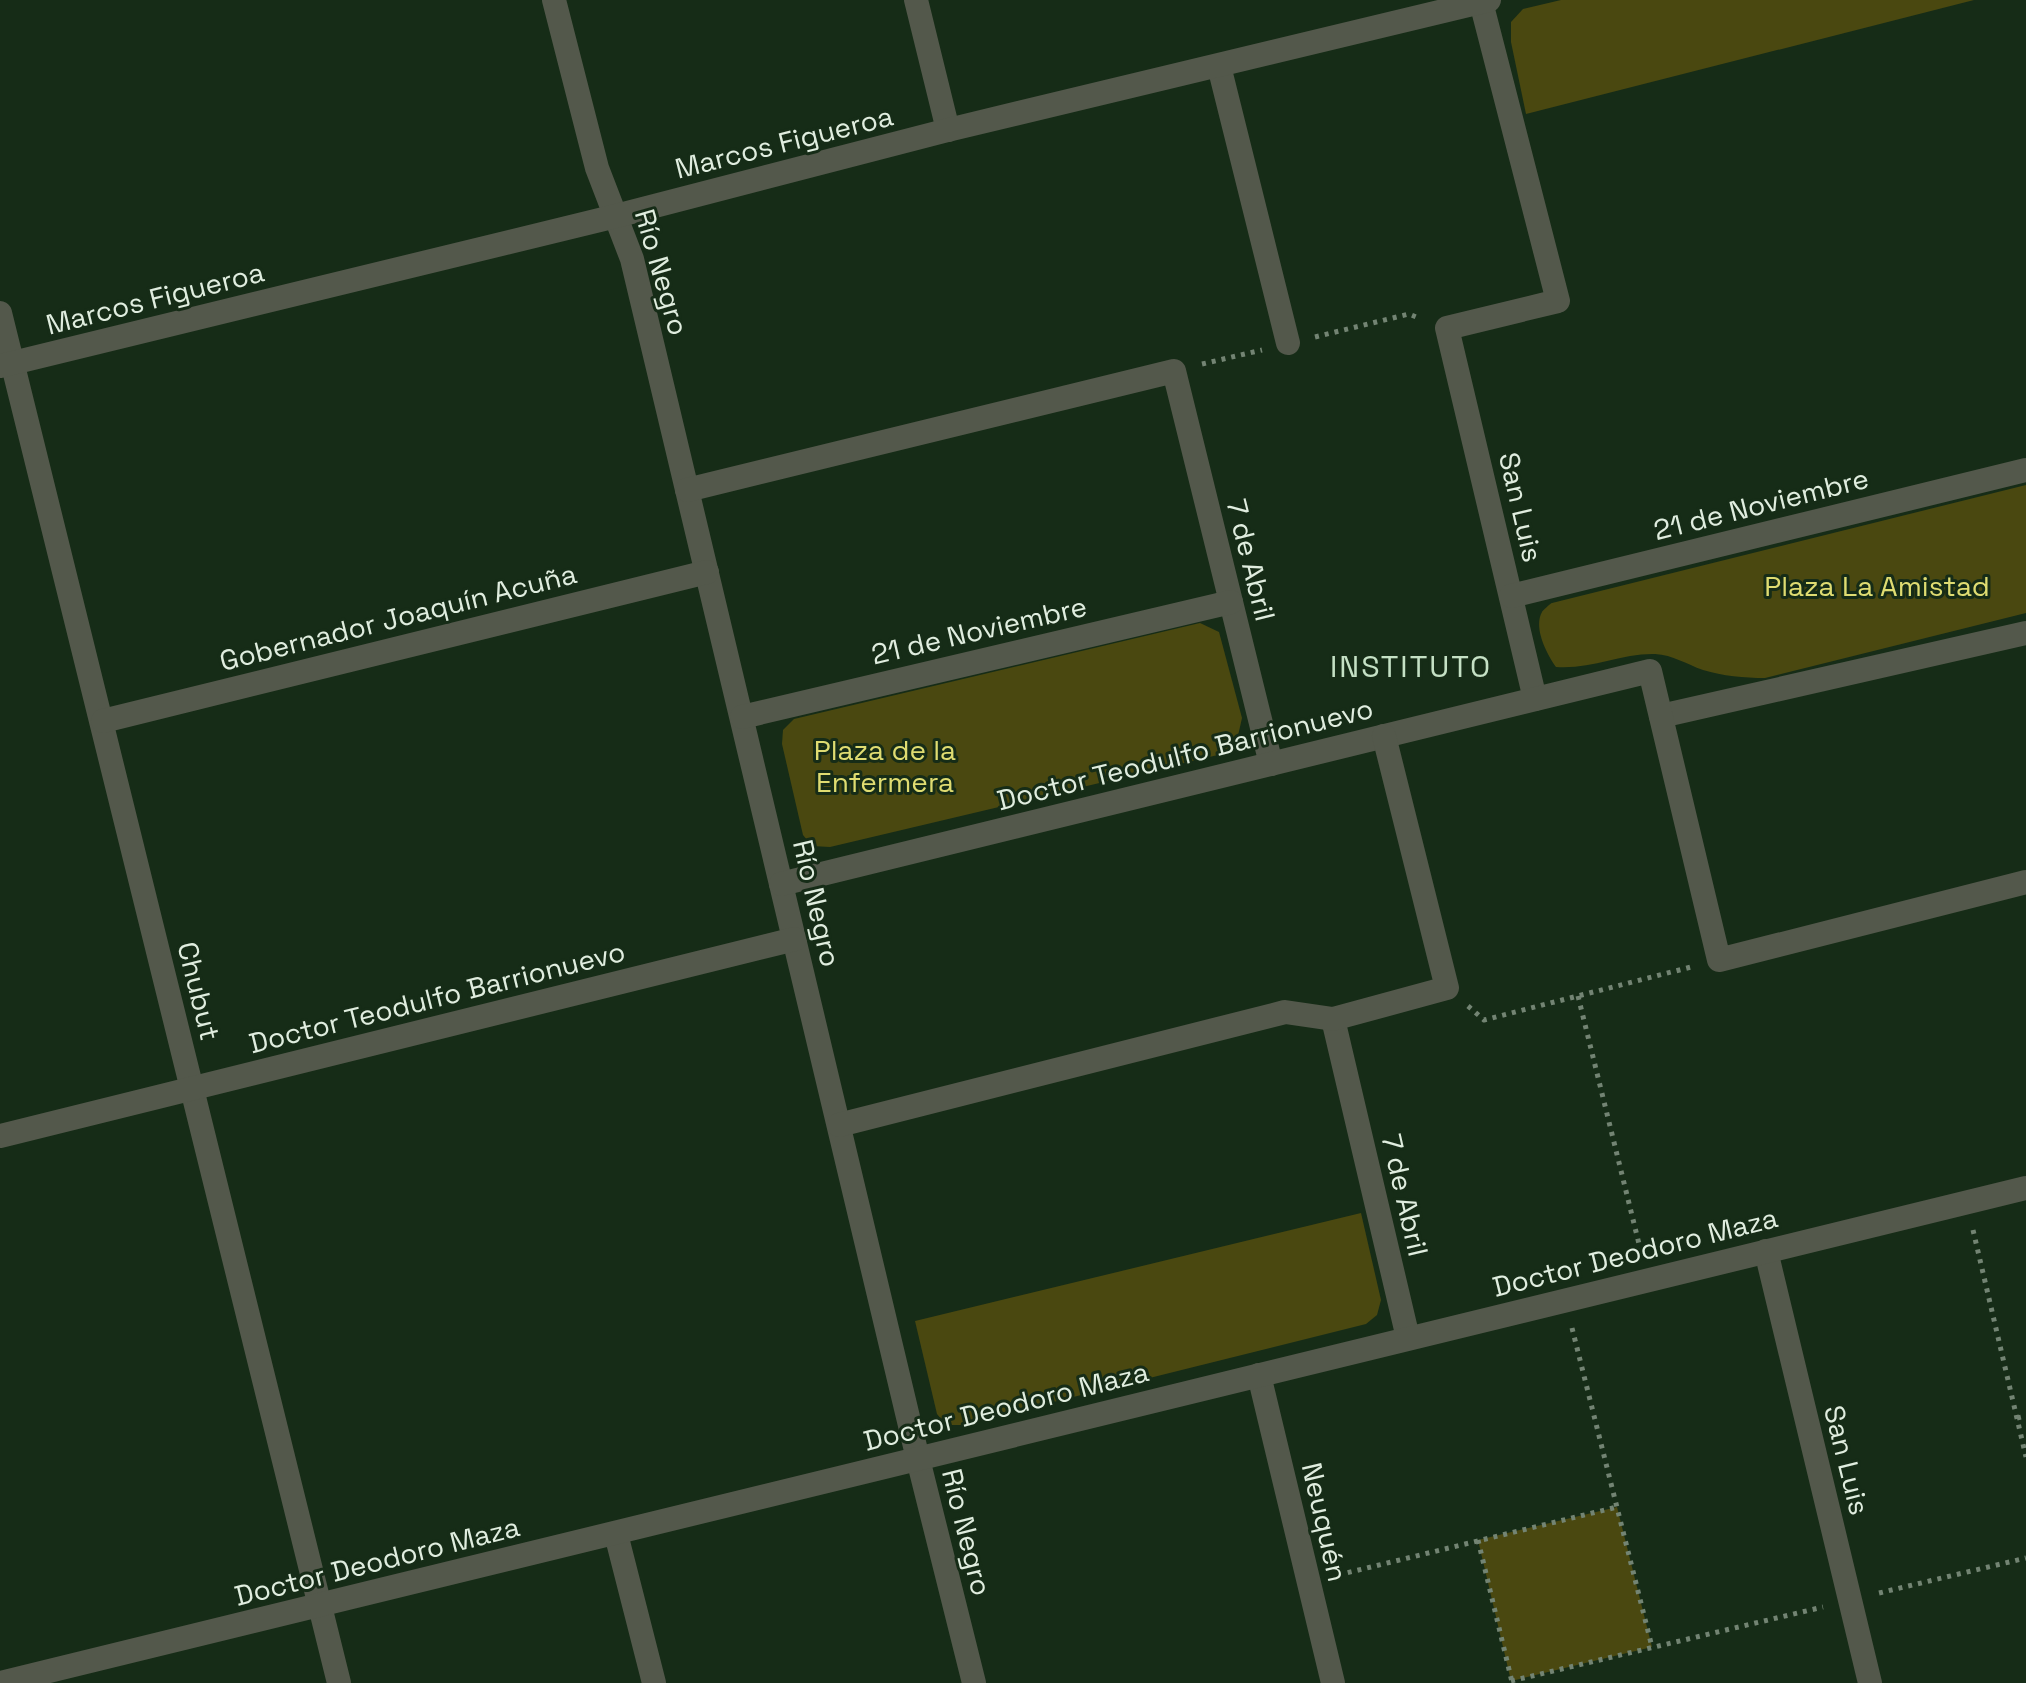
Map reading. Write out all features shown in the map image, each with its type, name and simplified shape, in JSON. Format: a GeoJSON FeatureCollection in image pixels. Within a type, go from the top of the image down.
{"type":"FeatureCollection","features":[{"type":"Feature","properties":{"kind":"street","name":"Río Negro"},"geometry":{"type":"LineString","coordinates":[[554,0],[597,168],[632,259],[974,1683]]}},
{"type":"Feature","properties":{"kind":"street"},"geometry":{"type":"LineString","coordinates":[[916,0],[948,130]]}},
{"type":"Feature","properties":{"kind":"street","name":"Marcos Figueroa"},"geometry":{"type":"LineString","coordinates":[[6,365],[616,216],[948,130],[1219,66],[1422,8],[1485,1]]}},
{"type":"Feature","properties":{"kind":"street","name":"San Luis"},"geometry":{"type":"LineString","coordinates":[[1485,1],[1558,301],[1447,328],[1535,699]]}},
{"type":"Feature","properties":{"kind":"street"},"geometry":{"type":"LineString","coordinates":[[1219,66],[1288,343]]}},
{"type":"Feature","properties":{"kind":"street","name":"Chubut"},"geometry":{"type":"LineString","coordinates":[[0,313],[6,365],[103,721],[339,1683]]}},
{"type":"Feature","properties":{"kind":"street","name":"7 de Abril"},"geometry":{"type":"LineString","coordinates":[[687,490],[1174,371],[1271,764]]}},
{"type":"Feature","properties":{"kind":"street","name":"21 de Noviembre"},"geometry":{"type":"LineString","coordinates":[[1511,596],[2026,470]]}},
{"type":"Feature","properties":{"kind":"street","name":"Gobernador Joaquín Acuña"},"geometry":{"type":"LineString","coordinates":[[103,721],[707,572]]}},
{"type":"Feature","properties":{"kind":"street","name":"21 de Noviembre"},"geometry":{"type":"LineString","coordinates":[[742,717],[1231,602]]}},
{"type":"Feature","properties":{"kind":"street"},"geometry":{"type":"LineString","coordinates":[[2026,633],[1661,716],[1719,960],[2026,882]]}},
{"type":"Feature","properties":{"kind":"street","name":"Doctor Teodulfo Barrionuevo"},"geometry":{"type":"LineString","coordinates":[[781,884],[1650,671],[1661,716]]}},
{"type":"Feature","properties":{"kind":"street"},"geometry":{"type":"LineString","coordinates":[[839,1125],[1285,1012],[1333,1019],[1447,988],[1384,736]]}},
{"type":"Feature","properties":{"kind":"street","name":"Doctor Teodulfo Barrionuevo"},"geometry":{"type":"LineString","coordinates":[[0,1136],[795,939]]}},
{"type":"Feature","properties":{"kind":"street","name":"7 de Abril"},"geometry":{"type":"LineString","coordinates":[[1333,1019],[1408,1338]]}},
{"type":"Feature","properties":{"kind":"street","name":"Doctor Deodoro Maza"},"geometry":{"type":"LineString","coordinates":[[0,1683],[2026,1188]]}},
{"type":"Feature","properties":{"kind":"street","name":"San Luis"},"geometry":{"type":"LineString","coordinates":[[1766,1251],[1870,1683]]}},
{"type":"Feature","properties":{"kind":"street","name":"Neuquén"},"geometry":{"type":"LineString","coordinates":[[1259,1375],[1333,1683]]}},
{"type":"Feature","properties":{"kind":"street"},"geometry":{"type":"LineString","coordinates":[[616,1534],[654,1683]]}},
{"type":"Feature","properties":{"kind":"path"},"geometry":{"type":"LineString","coordinates":[[1447,988],[1484,1020],[1719,960]]}},
{"type":"Feature","properties":{"kind":"path"},"geometry":{"type":"LineString","coordinates":[[1578,996],[1648,1280]]}},
{"type":"Feature","properties":{"kind":"path"},"geometry":{"type":"LineString","coordinates":[[1967,1202],[2026,1457]]}},
{"type":"Feature","properties":{"kind":"path"},"geometry":{"type":"LineString","coordinates":[[1565,1300],[1652,1647]]}},
{"type":"Feature","properties":{"kind":"path"},"geometry":{"type":"LineString","coordinates":[[2017,1418],[2026,1416]]}},
{"type":"Feature","properties":{"kind":"path"},"geometry":{"type":"LineString","coordinates":[[1309,1582],[1617,1507]]}},
{"type":"Feature","properties":{"kind":"path"},"geometry":{"type":"LineString","coordinates":[[1478,1540],[1512,1682],[2026,1558]]}},
{"type":"Feature","properties":{"kind":"green space"},"geometry":{"type":"Polygon","coordinates":[[[1561,0],[1974,0],[1526,114],[1511,42],[1511,22],[1523,9],[1561,0]]]}},
{"type":"Feature","properties":{"kind":"green space","name":"Plaza La Amistad"},"geometry":{"type":"Polygon","coordinates":[[[2026,485],[2026,613],[1765,678],[1718,674],[1655,654],[1556,667],[1542,641],[1540,618],[1542,611],[1552,603],[2026,485]]]}},
{"type":"Feature","properties":{"kind":"green space","name":"Plaza de la Enfermera"},"geometry":{"type":"Polygon","coordinates":[[[1200,623],[1219,632],[1242,718],[1237,740],[1222,754],[830,847],[812,846],[803,835],[782,744],[783,730],[794,719],[1200,623]]]}},
{"type":"Feature","properties":{"kind":"green space"},"geometry":{"type":"Polygon","coordinates":[[[1361,1213],[1381,1300],[1377,1315],[1366,1324],[961,1425],[946,1425],[937,1414],[915,1321],[1361,1213]]]}},
{"type":"Feature","properties":{"kind":"green space"},"geometry":{"type":"Polygon","coordinates":[[[1617,1507],[1652,1647],[1511,1681],[1478,1540],[1617,1507]]]}},
{"type":"Feature","properties":{"kind":"district","name":"INSTITUTO"},"geometry":{"type":"Point","coordinates":[1411,667]}}]}
